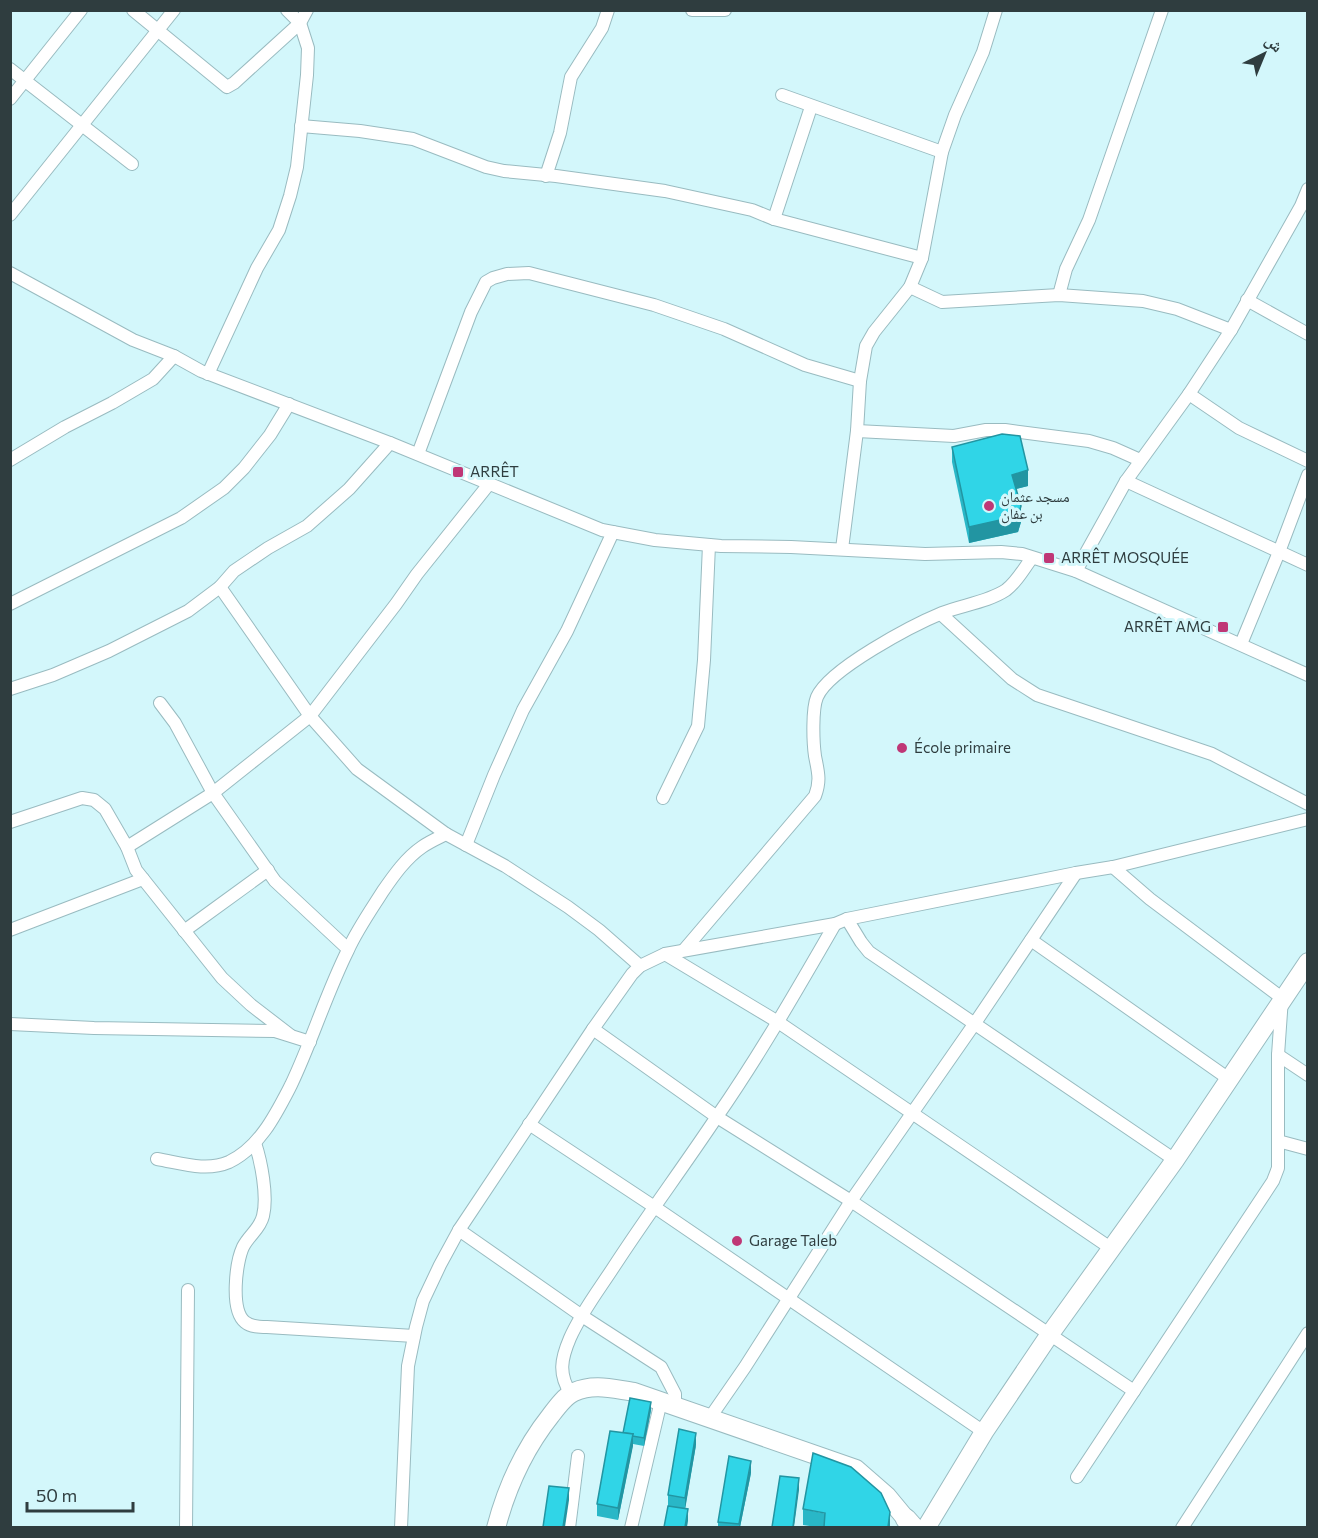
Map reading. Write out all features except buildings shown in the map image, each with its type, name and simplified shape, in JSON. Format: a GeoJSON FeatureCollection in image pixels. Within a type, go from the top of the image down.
{"type":"FeatureCollection","features":[{"type":"Feature","properties":{"kind":"main road"},"geometry":{"type":"LineString","coordinates":[[926,1527],[984,1432],[1050,1334],[1175,1160],[1282,998],[1306,966]]}},
{"type":"Feature","properties":{"kind":"main road"},"geometry":{"type":"LineString","coordinates":[[496,1527],[512,1479],[532,1438],[571,1394],[596,1386],[634,1392],[856,1469],[886,1496],[909,1524]]}},
{"type":"Feature","properties":{"kind":"street"},"geometry":{"type":"LineString","coordinates":[[10,99],[81,10]]}},
{"type":"Feature","properties":{"kind":"street"},"geometry":{"type":"LineString","coordinates":[[133,10],[227,87],[300,23],[307,10]]}},
{"type":"Feature","properties":{"kind":"street"},"geometry":{"type":"LineString","coordinates":[[10,215],[174,10]]}},
{"type":"Feature","properties":{"kind":"street"},"geometry":{"type":"LineString","coordinates":[[208,374],[257,268],[279,230],[297,167],[308,48],[300,23],[287,10]]}},
{"type":"Feature","properties":{"kind":"street"},"geometry":{"type":"LineString","coordinates":[[546,176],[560,133],[571,76],[602,28],[608,10]]}},
{"type":"Feature","properties":{"kind":"street"},"geometry":{"type":"LineString","coordinates":[[692,10],[725,10]]}},
{"type":"Feature","properties":{"kind":"street"},"geometry":{"type":"LineString","coordinates":[[842,549],[857,432],[860,381],[866,346],[874,332],[910,287],[922,258],[942,152],[955,114],[983,52],[996,10]]}},
{"type":"Feature","properties":{"kind":"street"},"geometry":{"type":"LineString","coordinates":[[1059,295],[1066,269],[1089,220],[1162,10]]}},
{"type":"Feature","properties":{"kind":"street"},"geometry":{"type":"LineString","coordinates":[[10,69],[132,164]]}},
{"type":"Feature","properties":{"kind":"street"},"geometry":{"type":"LineString","coordinates":[[782,95],[942,152]]}},
{"type":"Feature","properties":{"kind":"street"},"geometry":{"type":"LineString","coordinates":[[774,219],[811,106]]}},
{"type":"Feature","properties":{"kind":"street"},"geometry":{"type":"LineString","coordinates":[[301,126],[360,130],[413,139],[486,167],[665,191],[752,210],[774,219],[922,258]]}},
{"type":"Feature","properties":{"kind":"street"},"geometry":{"type":"LineString","coordinates":[[1076,571],[1140,460],[1189,394],[1231,330],[1301,206],[1308,189]]}},
{"type":"Feature","properties":{"kind":"street"},"geometry":{"type":"LineString","coordinates":[[10,273],[133,340],[174,356],[208,374],[418,454],[602,531],[655,540],[709,545],[925,554],[1001,552],[1022,554],[1076,571],[1308,675]]}},
{"type":"Feature","properties":{"kind":"street"},"geometry":{"type":"LineString","coordinates":[[418,454],[471,312],[486,282],[507,274],[529,273],[654,305],[724,329],[804,365],[860,381]]}},
{"type":"Feature","properties":{"kind":"street"},"geometry":{"type":"LineString","coordinates":[[910,287],[942,302],[1059,295],[1143,301],[1177,309],[1231,330]]}},
{"type":"Feature","properties":{"kind":"street"},"geometry":{"type":"LineString","coordinates":[[1247,300],[1308,334]]}},
{"type":"Feature","properties":{"kind":"street"},"geometry":{"type":"LineString","coordinates":[[10,460],[153,379],[174,356]]}},
{"type":"Feature","properties":{"kind":"street"},"geometry":{"type":"LineString","coordinates":[[1189,394],[1239,428],[1308,461]]}},
{"type":"Feature","properties":{"kind":"street"},"geometry":{"type":"LineString","coordinates":[[10,604],[181,518],[224,488],[244,468],[270,435],[289,404]]}},
{"type":"Feature","properties":{"kind":"street"},"geometry":{"type":"LineString","coordinates":[[857,432],[954,436],[986,430],[1005,430],[1089,441],[1113,448],[1140,460]]}},
{"type":"Feature","properties":{"kind":"street"},"geometry":{"type":"LineString","coordinates":[[10,689],[53,675],[109,651],[188,611],[220,587],[234,571],[307,526],[349,489],[390,443]]}},
{"type":"Feature","properties":{"kind":"street"},"geometry":{"type":"LineString","coordinates":[[1241,644],[1308,475]]}},
{"type":"Feature","properties":{"kind":"street"},"geometry":{"type":"LineString","coordinates":[[1126,482],[1308,565]]}},
{"type":"Feature","properties":{"kind":"street"},"geometry":{"type":"LineString","coordinates":[[127,847],[213,793],[310,716],[417,574],[489,484]]}},
{"type":"Feature","properties":{"kind":"street"},"geometry":{"type":"LineString","coordinates":[[466,845],[494,775],[524,711],[567,631],[613,532]]}},
{"type":"Feature","properties":{"kind":"street"},"geometry":{"type":"LineString","coordinates":[[663,798],[698,726],[704,660],[709,545]]}},
{"type":"Feature","properties":{"kind":"street"},"geometry":{"type":"LineString","coordinates":[[684,950],[816,796],[820,776],[815,755],[814,719],[818,696],[836,674],[862,656],[940,614],[1005,590],[1015,582],[1032,558]]}},
{"type":"Feature","properties":{"kind":"street"},"geometry":{"type":"LineString","coordinates":[[220,587],[310,716],[357,769],[446,834],[505,866],[568,907],[599,930],[640,966]]}},
{"type":"Feature","properties":{"kind":"street"},"geometry":{"type":"LineString","coordinates":[[940,614],[1012,679],[1037,695],[1212,754],[1308,804]]}},
{"type":"Feature","properties":{"kind":"street"},"geometry":{"type":"LineString","coordinates":[[160,703],[175,723],[213,793],[275,881],[348,950]]}},
{"type":"Feature","properties":{"kind":"street"},"geometry":{"type":"LineString","coordinates":[[10,822],[82,798],[94,800],[105,809],[127,847],[136,870],[222,978],[251,1005],[290,1035]]}},
{"type":"Feature","properties":{"kind":"street"},"geometry":{"type":"LineString","coordinates":[[401,1527],[408,1366],[423,1301],[459,1230],[593,1029],[640,966],[665,954],[835,924],[847,919],[1113,867],[1308,819]]}},
{"type":"Feature","properties":{"kind":"street"},"geometry":{"type":"LineString","coordinates":[[157,1159],[191,1166],[218,1166],[248,1150],[255,1143],[279,1108],[310,1042],[348,950],[398,869],[422,847],[446,834]]}},
{"type":"Feature","properties":{"kind":"street"},"geometry":{"type":"LineString","coordinates":[[1077,1478],[1274,1181],[1278,1168],[1278,1055],[1282,998],[1150,899],[1113,867]]}},
{"type":"Feature","properties":{"kind":"street"},"geometry":{"type":"LineString","coordinates":[[184,931],[268,870]]}},
{"type":"Feature","properties":{"kind":"street"},"geometry":{"type":"LineString","coordinates":[[709,1419],[851,1201],[1076,873]]}},
{"type":"Feature","properties":{"kind":"street"},"geometry":{"type":"LineString","coordinates":[[10,930],[143,879]]}},
{"type":"Feature","properties":{"kind":"street"},"geometry":{"type":"LineString","coordinates":[[847,919],[869,952],[1175,1160]]}},
{"type":"Feature","properties":{"kind":"street"},"geometry":{"type":"LineString","coordinates":[[571,1394],[561,1374],[570,1339],[582,1316],[653,1206],[717,1118],[778,1022],[835,924]]}},
{"type":"Feature","properties":{"kind":"street"},"geometry":{"type":"LineString","coordinates":[[1031,940],[1229,1078]]}},
{"type":"Feature","properties":{"kind":"street"},"geometry":{"type":"LineString","coordinates":[[665,954],[778,1022],[1112,1249]]}},
{"type":"Feature","properties":{"kind":"street"},"geometry":{"type":"LineString","coordinates":[[10,1024],[275,1031],[310,1042]]}},
{"type":"Feature","properties":{"kind":"street"},"geometry":{"type":"LineString","coordinates":[[593,1029],[717,1118],[851,1201],[1134,1391]]}},
{"type":"Feature","properties":{"kind":"street"},"geometry":{"type":"LineString","coordinates":[[1278,1055],[1308,1075]]}},
{"type":"Feature","properties":{"kind":"street"},"geometry":{"type":"LineString","coordinates":[[529,1124],[984,1432]]}},
{"type":"Feature","properties":{"kind":"street"},"geometry":{"type":"LineString","coordinates":[[1278,1141],[1308,1149]]}},
{"type":"Feature","properties":{"kind":"street"},"geometry":{"type":"LineString","coordinates":[[255,1143],[260,1159],[265,1208],[261,1222],[244,1246],[238,1262],[236,1304],[239,1316],[251,1326],[267,1328],[414,1336]]}},
{"type":"Feature","properties":{"kind":"street"},"geometry":{"type":"LineString","coordinates":[[459,1230],[582,1316],[661,1367],[675,1394],[668,1404],[631,1527]]}},
{"type":"Feature","properties":{"kind":"street"},"geometry":{"type":"LineString","coordinates":[[186,1527],[188,1290]]}},
{"type":"Feature","properties":{"kind":"street"},"geometry":{"type":"LineString","coordinates":[[1182,1527],[1308,1333]]}},
{"type":"Feature","properties":{"kind":"street"},"geometry":{"type":"LineString","coordinates":[[569,1527],[578,1456]]}},
{"type":"Feature","properties":{"kind":"place","name":"ARRÊT"},"geometry":{"type":"Point","coordinates":[458,472]}},
{"type":"Feature","properties":{"kind":"place","name":"مسجد عثمان بن عفان"},"geometry":{"type":"Point","coordinates":[989,506]}},
{"type":"Feature","properties":{"kind":"place","name":"ARRÊT MOSQUÉE"},"geometry":{"type":"Point","coordinates":[1049,558]}},
{"type":"Feature","properties":{"kind":"place","name":"ARRÊT AMG"},"geometry":{"type":"Point","coordinates":[1223,627]}},
{"type":"Feature","properties":{"kind":"place","name":"École primaire"},"geometry":{"type":"Point","coordinates":[902,748]}},
{"type":"Feature","properties":{"kind":"place","name":"Garage Taleb"},"geometry":{"type":"Point","coordinates":[737,1241]}}]}
